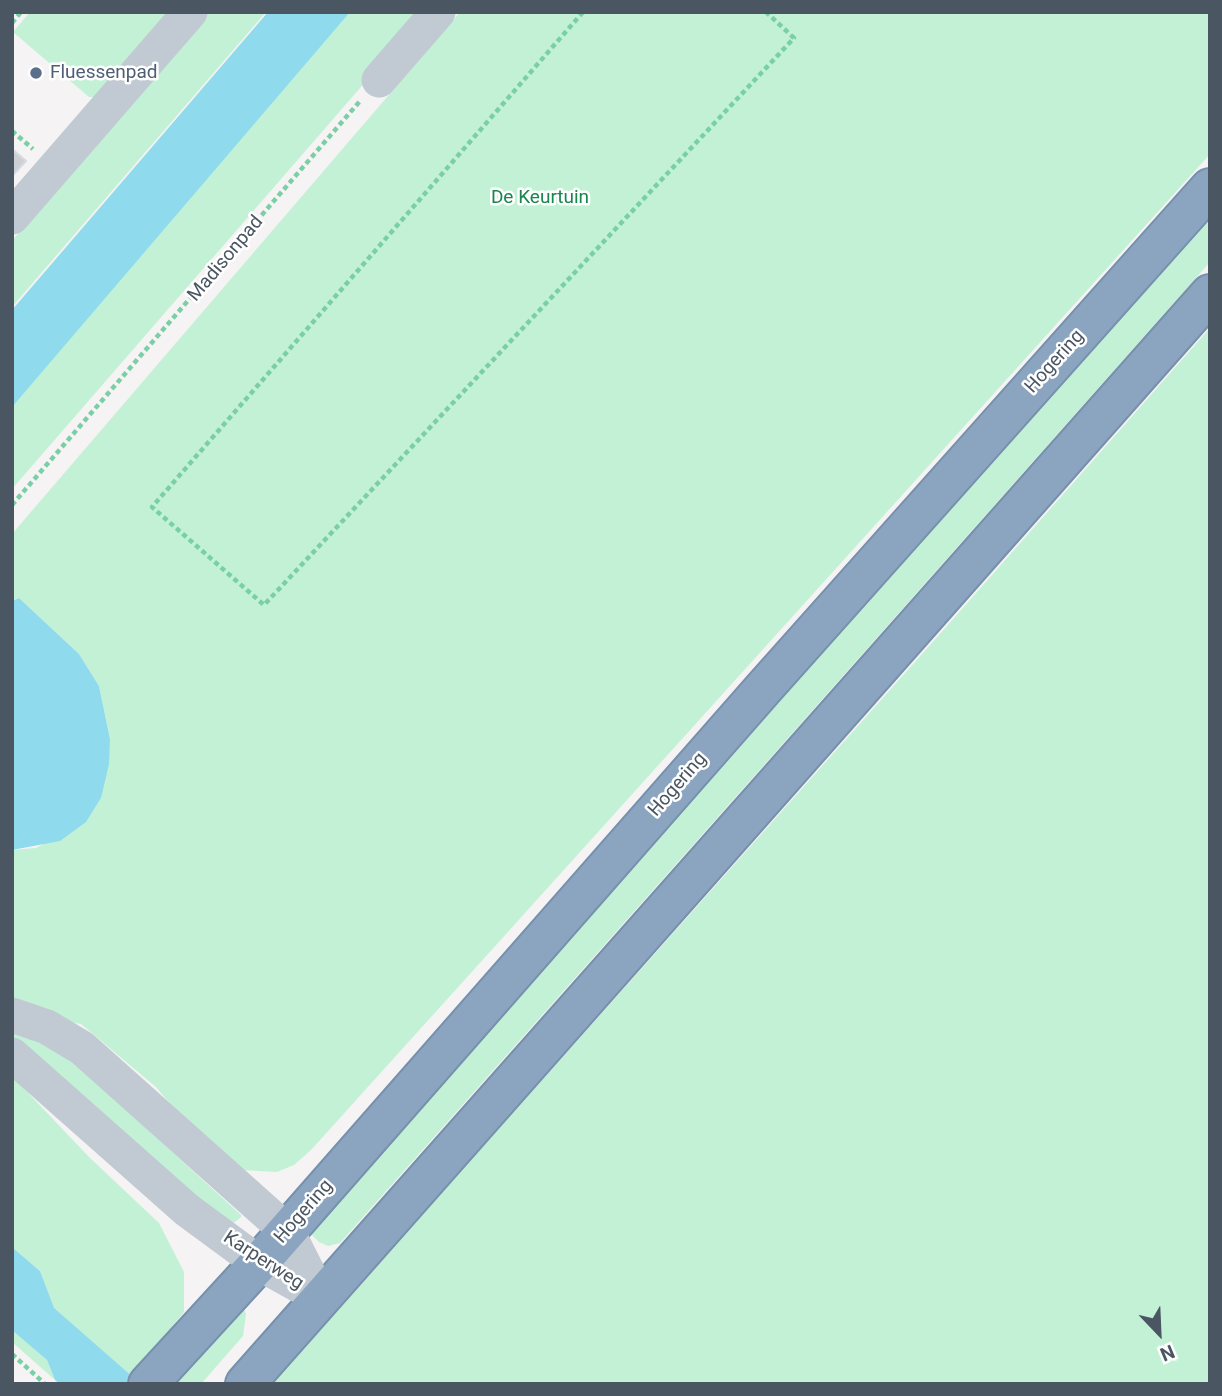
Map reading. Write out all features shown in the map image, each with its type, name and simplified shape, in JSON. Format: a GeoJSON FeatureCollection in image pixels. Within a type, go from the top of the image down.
{"type":"FeatureCollection","features":[{"type":"Feature","properties":{"kind":"highway","name":"Hogering"},"geometry":{"type":"LineString","coordinates":[[160,1370],[259,1263],[763,689],[1210,188]]}},
{"type":"Feature","properties":{"kind":"highway"},"geometry":{"type":"LineString","coordinates":[[245,1384],[1210,294]]}},
{"type":"Feature","properties":{"kind":"street"},"geometry":{"type":"LineString","coordinates":[[12,217],[190,12]]}},
{"type":"Feature","properties":{"kind":"street"},"geometry":{"type":"LineString","coordinates":[[379,80],[438,12]]}},
{"type":"Feature","properties":{"kind":"street","name":"Karperweg"},"geometry":{"type":"LineString","coordinates":[[12,1015],[47,1027],[82,1048],[287,1231],[320,1297]]}},
{"type":"Feature","properties":{"kind":"street","name":"Karperweg"},"geometry":{"type":"LineString","coordinates":[[12,1055],[187,1210],[259,1263],[320,1297]]}},
{"type":"Feature","properties":{"kind":"path"},"geometry":{"type":"LineString","coordinates":[[12,23],[22,12]]}},
{"type":"Feature","properties":{"kind":"path"},"geometry":{"type":"LineString","coordinates":[[583,12],[152,507],[264,605],[794,38],[766,12]]}},
{"type":"Feature","properties":{"kind":"path","name":"Madisonpad"},"geometry":{"type":"LineString","coordinates":[[12,505],[379,80]]}},
{"type":"Feature","properties":{"kind":"path"},"geometry":{"type":"LineString","coordinates":[[12,1354],[45,1384]]}},
{"type":"Feature","properties":{"kind":"green space"},"geometry":{"type":"Polygon","coordinates":[[[30,12],[170,12],[95,97],[89,97],[13,32],[30,12]]]}},
{"type":"Feature","properties":{"kind":"green space"},"geometry":{"type":"Polygon","coordinates":[[[199,12],[266,12],[12,307],[12,241],[135,90],[12,237],[12,227],[199,12]]]}},
{"type":"Feature","properties":{"kind":"green space"},"geometry":{"type":"Polygon","coordinates":[[[349,12],[426,12],[12,489],[12,404],[349,12]]]}},
{"type":"Feature","properties":{"kind":"green space","name":"De Keurtuin"},"geometry":{"type":"Polygon","coordinates":[[[460,12],[1210,12],[1210,154],[311,1150],[294,1165],[277,1172],[241,1170],[199,1138],[156,1087],[81,1024],[58,1020],[12,1005],[12,850],[36,848],[86,821],[101,798],[110,739],[99,686],[79,654],[19,598],[12,600],[12,534],[460,12]]]}},
{"type":"Feature","properties":{"kind":"green space"},"geometry":{"type":"Polygon","coordinates":[[[1210,210],[1210,262],[340,1243],[328,1246],[319,1242],[311,1234],[325,1209],[1210,210]]]}},
{"type":"Feature","properties":{"kind":"green space"},"geometry":{"type":"Polygon","coordinates":[[[1210,328],[1210,1384],[271,1384],[939,635],[1210,328]]]}},
{"type":"Feature","properties":{"kind":"green space"},"geometry":{"type":"Polygon","coordinates":[[[12,1026],[48,1038],[242,1216],[229,1227],[12,1044],[12,1026]]]}},
{"type":"Feature","properties":{"kind":"green space"},"geometry":{"type":"Polygon","coordinates":[[[12,1076],[89,1157],[159,1223],[184,1272],[184,1312],[132,1376],[53,1308],[40,1271],[12,1247],[12,1076]]]}},
{"type":"Feature","properties":{"kind":"green space"},"geometry":{"type":"Polygon","coordinates":[[[242,1303],[246,1314],[243,1336],[201,1384],[171,1384],[242,1303]]]}},
{"type":"Feature","properties":{"kind":"green space"},"geometry":{"type":"Polygon","coordinates":[[[12,1329],[47,1360],[55,1380],[12,1342],[12,1329]]]}},
{"type":"Feature","properties":{"kind":"water"},"geometry":{"type":"Polygon","coordinates":[[[268,12],[350,12],[12,407],[12,310],[268,12]]]}},
{"type":"Feature","properties":{"kind":"water"},"geometry":{"type":"Polygon","coordinates":[[[19,598],[79,654],[99,686],[110,739],[109,764],[101,798],[86,822],[60,841],[12,850],[12,601],[19,598]]]}},
{"type":"Feature","properties":{"kind":"water"},"geometry":{"type":"Polygon","coordinates":[[[12,1247],[40,1271],[54,1308],[141,1384],[60,1384],[55,1380],[47,1360],[12,1330],[12,1247]]]}},
{"type":"Feature","properties":{"kind":"building"},"geometry":{"type":"Polygon","coordinates":[[[12,149],[26,161],[12,176],[12,149]]]}},
{"type":"Feature","properties":{"kind":"place","name":"Fluessenpad"},"geometry":{"type":"Point","coordinates":[36,73]}}]}
